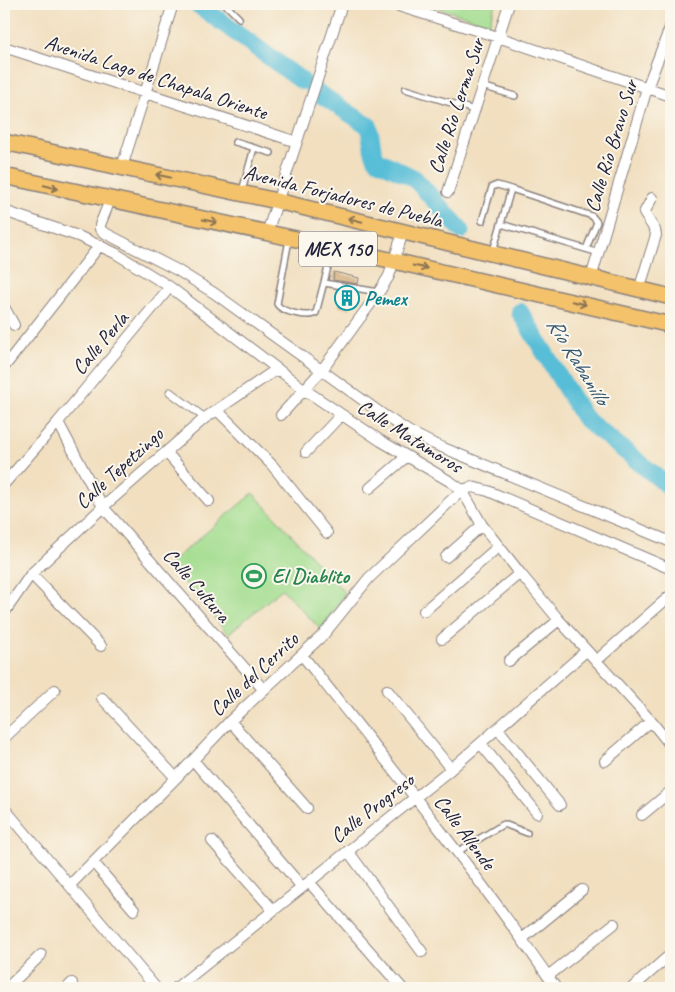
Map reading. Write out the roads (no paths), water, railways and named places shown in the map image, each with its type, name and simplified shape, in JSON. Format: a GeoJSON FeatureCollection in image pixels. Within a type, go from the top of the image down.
{"type":"FeatureCollection","features":[{"type":"Feature","properties":{"kind":"main road","name":"Avenida Forjadores de Puebla"},"geometry":{"type":"LineString","coordinates":[[4,142],[277,201],[671,297]]}},
{"type":"Feature","properties":{"kind":"main road","name":"MEX 150"},"geometry":{"type":"LineString","coordinates":[[4,176],[333,247],[671,325]]}},
{"type":"Feature","properties":{"kind":"street"},"geometry":{"type":"LineString","coordinates":[[122,167],[173,4]]}},
{"type":"Feature","properties":{"kind":"street"},"geometry":{"type":"LineString","coordinates":[[267,233],[342,4]]}},
{"type":"Feature","properties":{"kind":"street"},"geometry":{"type":"LineString","coordinates":[[392,4],[671,96]]}},
{"type":"Feature","properties":{"kind":"street","name":"Calle Río Lerma Sur"},"geometry":{"type":"LineString","coordinates":[[448,192],[509,4]]}},
{"type":"Feature","properties":{"kind":"street","name":"Calle Río Bravo Sur"},"geometry":{"type":"LineString","coordinates":[[591,278],[647,88],[671,25]]}},
{"type":"Feature","properties":{"kind":"street","name":"Avenida Lago de Chapala Oriente"},"geometry":{"type":"LineString","coordinates":[[4,48],[297,142]]}},
{"type":"Feature","properties":{"kind":"street"},"geometry":{"type":"LineString","coordinates":[[639,290],[656,235],[655,230],[644,213],[652,198]]}},
{"type":"Feature","properties":{"kind":"street"},"geometry":{"type":"LineString","coordinates":[[110,200],[100,229],[178,270],[214,293],[408,431],[434,444],[671,542]]}},
{"type":"Feature","properties":{"kind":"street","name":"Calle Matamoros"},"geometry":{"type":"LineString","coordinates":[[4,211],[100,245],[170,287],[305,390],[406,457],[462,490],[482,525],[520,573],[586,651],[651,721],[671,746]]}},
{"type":"Feature","properties":{"kind":"street"},"geometry":{"type":"LineString","coordinates":[[281,416],[322,370],[379,292],[394,262],[403,232]]}},
{"type":"Feature","properties":{"kind":"street"},"geometry":{"type":"LineString","coordinates":[[4,367],[100,245]]}},
{"type":"Feature","properties":{"kind":"street","name":"Calle Perla"},"geometry":{"type":"LineString","coordinates":[[4,484],[170,287]]}},
{"type":"Feature","properties":{"kind":"street"},"geometry":{"type":"LineString","coordinates":[[4,307],[14,325]]}},
{"type":"Feature","properties":{"kind":"street","name":"Calle Tepetzingo"},"geometry":{"type":"LineString","coordinates":[[4,613],[31,574],[103,507],[205,418],[277,369]]}},
{"type":"Feature","properties":{"kind":"street"},"geometry":{"type":"LineString","coordinates":[[170,392],[205,418]]}},
{"type":"Feature","properties":{"kind":"street"},"geometry":{"type":"LineString","coordinates":[[217,410],[272,465],[327,533]]}},
{"type":"Feature","properties":{"kind":"street"},"geometry":{"type":"LineString","coordinates":[[306,452],[341,415]]}},
{"type":"Feature","properties":{"kind":"street","name":"Calle Cultura"},"geometry":{"type":"LineString","coordinates":[[58,422],[103,507],[263,689]]}},
{"type":"Feature","properties":{"kind":"street"},"geometry":{"type":"LineString","coordinates":[[166,452],[209,501]]}},
{"type":"Feature","properties":{"kind":"street"},"geometry":{"type":"LineString","coordinates":[[370,488],[406,457]]}},
{"type":"Feature","properties":{"kind":"street"},"geometry":{"type":"LineString","coordinates":[[462,490],[472,487],[488,491],[671,569]]}},
{"type":"Feature","properties":{"kind":"street","name":"Calle del Cerrito"},"geometry":{"type":"LineString","coordinates":[[70,885],[230,721],[336,622],[368,578],[462,490]]}},
{"type":"Feature","properties":{"kind":"street"},"geometry":{"type":"LineString","coordinates":[[446,557],[482,525]]}},
{"type":"Feature","properties":{"kind":"street"},"geometry":{"type":"LineString","coordinates":[[424,611],[498,546]]}},
{"type":"Feature","properties":{"kind":"street"},"geometry":{"type":"LineString","coordinates":[[442,639],[520,573]]}},
{"type":"Feature","properties":{"kind":"street"},"geometry":{"type":"LineString","coordinates":[[31,574],[100,646]]}},
{"type":"Feature","properties":{"kind":"street"},"geometry":{"type":"LineString","coordinates":[[596,660],[671,594]]}},
{"type":"Feature","properties":{"kind":"street"},"geometry":{"type":"LineString","coordinates":[[509,661],[559,620]]}},
{"type":"Feature","properties":{"kind":"street","name":"Calle Progreso"},"geometry":{"type":"LineString","coordinates":[[176,988],[272,910],[416,798],[481,744],[586,651]]}},
{"type":"Feature","properties":{"kind":"street","name":"Calle Allende"},"geometry":{"type":"LineString","coordinates":[[302,655],[416,798],[522,939],[556,988]]}},
{"type":"Feature","properties":{"kind":"street"},"geometry":{"type":"LineString","coordinates":[[4,738],[56,690]]}},
{"type":"Feature","properties":{"kind":"street"},"geometry":{"type":"LineString","coordinates":[[387,690],[451,769]]}},
{"type":"Feature","properties":{"kind":"street"},"geometry":{"type":"LineString","coordinates":[[102,698],[176,778]]}},
{"type":"Feature","properties":{"kind":"street"},"geometry":{"type":"LineString","coordinates":[[230,721],[307,808]]}},
{"type":"Feature","properties":{"kind":"street"},"geometry":{"type":"LineString","coordinates":[[605,761],[651,721]]}},
{"type":"Feature","properties":{"kind":"street"},"geometry":{"type":"LineString","coordinates":[[498,728],[560,805]]}},
{"type":"Feature","properties":{"kind":"street"},"geometry":{"type":"LineString","coordinates":[[481,744],[537,812]]}},
{"type":"Feature","properties":{"kind":"street"},"geometry":{"type":"LineString","coordinates":[[193,760],[402,988]]}},
{"type":"Feature","properties":{"kind":"street"},"geometry":{"type":"LineString","coordinates":[[642,815],[671,790]]}},
{"type":"Feature","properties":{"kind":"street"},"geometry":{"type":"LineString","coordinates":[[4,808],[156,988]]}},
{"type":"Feature","properties":{"kind":"street"},"geometry":{"type":"LineString","coordinates":[[212,841],[272,910]]}},
{"type":"Feature","properties":{"kind":"street"},"geometry":{"type":"LineString","coordinates":[[348,850],[422,952]]}},
{"type":"Feature","properties":{"kind":"street"},"geometry":{"type":"LineString","coordinates":[[93,862],[134,910]]}},
{"type":"Feature","properties":{"kind":"street"},"geometry":{"type":"LineString","coordinates":[[522,939],[582,890]]}},
{"type":"Feature","properties":{"kind":"street"},"geometry":{"type":"LineString","coordinates":[[548,976],[614,924]]}},
{"type":"Feature","properties":{"kind":"street"},"geometry":{"type":"LineString","coordinates":[[632,988],[671,954]]}},
{"type":"Feature","properties":{"kind":"street"},"geometry":{"type":"LineString","coordinates":[[6,988],[41,955]]}},
{"type":"Feature","properties":{"kind":"lane"},"geometry":{"type":"LineString","coordinates":[[226,4],[239,18]]}},
{"type":"Feature","properties":{"kind":"lane"},"geometry":{"type":"LineString","coordinates":[[482,86],[515,96]]}},
{"type":"Feature","properties":{"kind":"lane"},"geometry":{"type":"LineString","coordinates":[[405,89],[474,110]]}},
{"type":"Feature","properties":{"kind":"lane"},"geometry":{"type":"LineString","coordinates":[[235,142],[271,153]]}},
{"type":"Feature","properties":{"kind":"lane"},"geometry":{"type":"LineString","coordinates":[[242,193],[254,148]]}},
{"type":"Feature","properties":{"kind":"lane"},"geometry":{"type":"LineString","coordinates":[[482,221],[492,187],[497,185],[596,218],[597,222],[586,249]]}},
{"type":"Feature","properties":{"kind":"lane"},"geometry":{"type":"LineString","coordinates":[[492,254],[511,189]]}},
{"type":"Feature","properties":{"kind":"lane"},"geometry":{"type":"LineString","coordinates":[[501,224],[599,253]]}},
{"type":"Feature","properties":{"kind":"lane"},"geometry":{"type":"LineString","coordinates":[[289,238],[277,304],[281,310],[310,316],[316,313],[333,247]]}},
{"type":"Feature","properties":{"kind":"lane"},"geometry":{"type":"LineString","coordinates":[[324,283],[379,292]]}},
{"type":"Feature","properties":{"kind":"lane"},"geometry":{"type":"LineString","coordinates":[[457,852],[504,824],[527,833]]}},
{"type":"Feature","properties":{"kind":"waterway"},"geometry":{"type":"LineString","coordinates":[[197,4],[302,81]]}},
{"type":"Feature","properties":{"kind":"waterway"},"geometry":{"type":"LineString","coordinates":[[315,91],[369,126],[373,151],[377,160],[414,178],[461,230]]}},
{"type":"Feature","properties":{"kind":"waterway","name":"Río Rabanillo"},"geometry":{"type":"LineString","coordinates":[[520,312],[584,418],[671,488]]}},
{"type":"Feature","properties":{"kind":"place","name":"Pemex"},"geometry":{"type":"Point","coordinates":[347,298]}},
{"type":"Feature","properties":{"kind":"place","name":"El Diablito"},"geometry":{"type":"Point","coordinates":[254,576]}}]}
